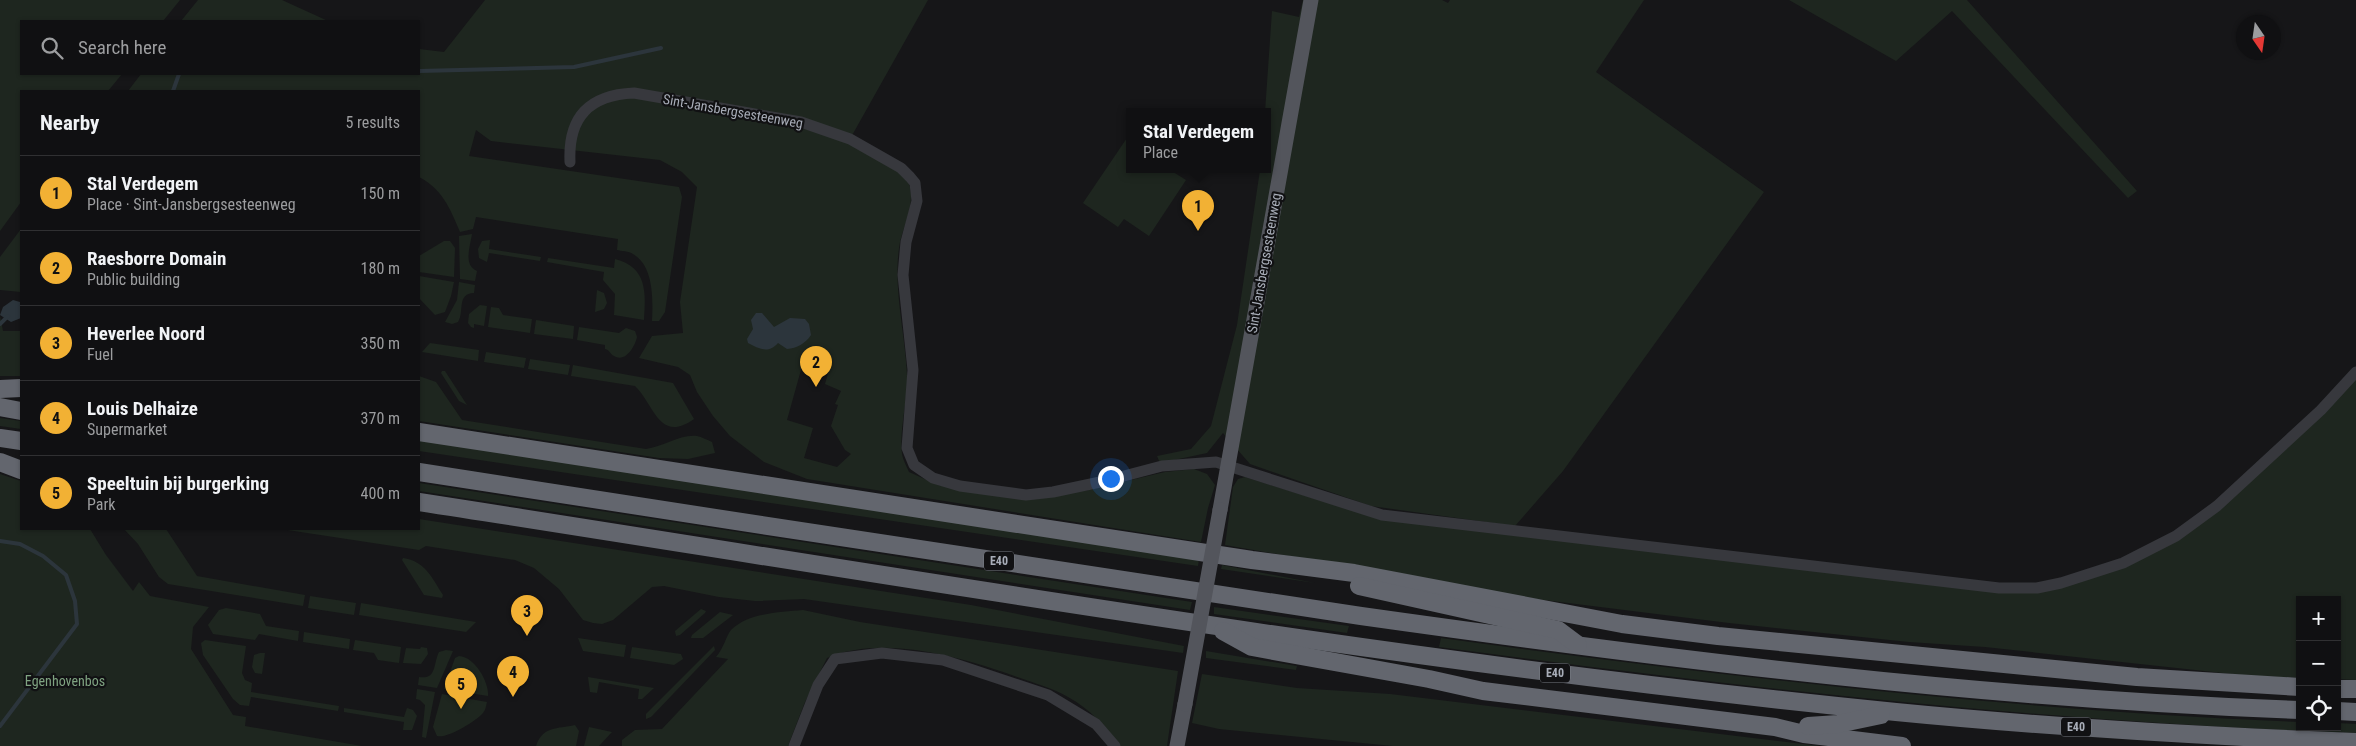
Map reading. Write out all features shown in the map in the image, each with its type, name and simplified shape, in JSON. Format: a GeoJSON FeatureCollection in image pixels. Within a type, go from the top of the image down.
{"type":"FeatureCollection","features":[{"type":"Feature","properties":{"kind":"highway"},"geometry":{"type":"LineString","coordinates":[[0,389],[20,388]]}},
{"type":"Feature","properties":{"kind":"highway"},"geometry":{"type":"LineString","coordinates":[[0,407],[20,411]]}},
{"type":"Feature","properties":{"kind":"highway"},"geometry":{"type":"LineString","coordinates":[[420,432],[1252,560],[1354,573],[1622,624],[1718,636],[2137,677],[2296,687]]}},
{"type":"Feature","properties":{"kind":"highway"},"geometry":{"type":"LineString","coordinates":[[0,438],[20,441]]}},
{"type":"Feature","properties":{"kind":"highway"},"geometry":{"type":"LineString","coordinates":[[0,462],[20,470]]}},
{"type":"Feature","properties":{"kind":"highway","name":"E40"},"geometry":{"type":"LineString","coordinates":[[420,472],[1218,595],[1580,647],[1972,690],[2296,710]]}},
{"type":"Feature","properties":{"kind":"highway","name":"E40"},"geometry":{"type":"LineString","coordinates":[[420,502],[1214,625],[1601,679],[1897,712],[2105,730],[2356,742]]}},
{"type":"Feature","properties":{"kind":"highway"},"geometry":{"type":"LineString","coordinates":[[1252,560],[1558,630],[1580,647]]}},
{"type":"Feature","properties":{"kind":"highway"},"geometry":{"type":"LineString","coordinates":[[1214,625],[1252,647],[1429,678],[1483,691],[1775,727],[1804,734],[1902,746]]}},
{"type":"Feature","properties":{"kind":"highway"},"geometry":{"type":"LineString","coordinates":[[2341,689],[2356,690]]}},
{"type":"Feature","properties":{"kind":"highway"},"geometry":{"type":"LineString","coordinates":[[2341,711],[2356,712]]}},
{"type":"Feature","properties":{"kind":"highway"},"geometry":{"type":"LineString","coordinates":[[1775,727],[1838,724],[1897,712]]}},
{"type":"Feature","properties":{"kind":"main road","name":"Sint-Jansbergsesteenweg"},"geometry":{"type":"LineString","coordinates":[[1177,746],[1311,0]]}},
{"type":"Feature","properties":{"kind":"street","name":"Sint-Jansbergsesteenweg"},"geometry":{"type":"LineString","coordinates":[[570,162],[573,128],[583,114],[596,102],[613,94],[634,94],[767,115],[801,122],[850,139],[901,168],[916,183],[917,201],[906,242],[903,275],[912,370],[907,448],[914,465],[933,478],[960,486],[1026,495],[1053,492],[1105,481],[1162,466],[1216,462],[1228,466]]}},
{"type":"Feature","properties":{"kind":"street"},"geometry":{"type":"LineString","coordinates":[[1228,466],[1382,515],[2000,588],[2037,588],[2062,584],[2123,563],[2176,536],[2217,506],[2321,410],[2356,372]]}},
{"type":"Feature","properties":{"kind":"street"},"geometry":{"type":"LineString","coordinates":[[794,746],[818,685],[835,659],[882,653],[943,660],[1048,695],[1096,724],[1115,746]]}},
{"type":"Feature","properties":{"kind":"green space"},"geometry":{"type":"Polygon","coordinates":[[[0,0],[180,0],[164,20],[20,20],[20,75],[121,75],[109,90],[20,90],[20,203],[0,231],[0,0]]]}},
{"type":"Feature","properties":{"kind":"green space"},"geometry":{"type":"Polygon","coordinates":[[[198,0],[282,0],[326,20],[182,20],[198,0]]]}},
{"type":"Feature","properties":{"kind":"green space"},"geometry":{"type":"Polygon","coordinates":[[[485,0],[928,0],[850,139],[905,176],[911,192],[910,209],[900,242],[897,275],[907,375],[901,444],[909,472],[938,485],[977,493],[1084,491],[1165,472],[1194,469],[1207,474],[1215,485],[1201,542],[807,479],[764,462],[730,436],[713,416],[697,392],[690,375],[678,367],[639,358],[652,336],[683,333],[680,302],[697,187],[682,172],[660,160],[491,141],[476,130],[469,156],[679,187],[682,197],[665,312],[659,321],[652,321],[652,294],[649,275],[640,259],[633,254],[617,250],[618,239],[476,217],[473,229],[460,232],[449,207],[439,193],[434,187],[420,178],[420,90],[129,90],[140,75],[420,75],[420,49],[444,52],[485,0]],[[804,359],[787,420],[813,428],[804,458],[837,467],[851,454],[845,450],[831,426],[838,405],[835,404],[841,391],[825,384],[830,366],[804,359]]]}},
{"type":"Feature","properties":{"kind":"green space"},"geometry":{"type":"Polygon","coordinates":[[[1303,0],[1442,0],[1448,3],[1450,0],[1644,0],[1596,72],[1764,192],[1563,471],[1515,526],[1371,506],[1250,464],[1223,433],[1207,453],[1160,463],[1157,456],[1191,449],[1211,426],[1237,325],[1260,173],[1271,173],[1271,108],[1265,108],[1272,11],[1299,17],[1303,0]]]}},
{"type":"Feature","properties":{"kind":"green space"},"geometry":{"type":"Polygon","coordinates":[[[1789,0],[1967,0],[2137,191],[2128,198],[1952,11],[1896,61],[1789,0]]]}},
{"type":"Feature","properties":{"kind":"green space"},"geometry":{"type":"Polygon","coordinates":[[[1126,139],[1126,173],[1175,173],[1186,180],[1149,236],[1124,219],[1118,227],[1083,203],[1126,139]]]}},
{"type":"Feature","properties":{"kind":"green space"},"geometry":{"type":"Polygon","coordinates":[[[20,230],[20,292],[0,290],[0,257],[20,230]]]}},
{"type":"Feature","properties":{"kind":"green space"},"geometry":{"type":"Polygon","coordinates":[[[472,234],[469,260],[470,265],[477,271],[475,281],[460,279],[459,236],[472,234]]]}},
{"type":"Feature","properties":{"kind":"green space"},"geometry":{"type":"Polygon","coordinates":[[[490,240],[489,249],[541,257],[540,261],[489,253],[487,262],[479,258],[478,249],[482,241],[490,240]]]}},
{"type":"Feature","properties":{"kind":"green space"},"geometry":{"type":"Polygon","coordinates":[[[444,241],[450,241],[455,248],[454,277],[420,272],[420,255],[444,241]]]}},
{"type":"Feature","properties":{"kind":"green space"},"geometry":{"type":"Polygon","coordinates":[[[548,258],[614,268],[615,259],[626,263],[639,274],[642,282],[645,300],[644,320],[614,315],[615,294],[603,280],[604,272],[547,262],[548,258]]]}},
{"type":"Feature","properties":{"kind":"green space"},"geometry":{"type":"Polygon","coordinates":[[[420,276],[454,282],[445,312],[435,315],[420,299],[420,276]]]}},
{"type":"Feature","properties":{"kind":"green space"},"geometry":{"type":"Polygon","coordinates":[[[459,282],[475,285],[474,293],[465,296],[460,318],[458,322],[452,324],[445,322],[457,300],[459,282]]]}},
{"type":"Feature","properties":{"kind":"green space"},"geometry":{"type":"Polygon","coordinates":[[[597,290],[604,293],[607,303],[604,309],[595,312],[597,290]]]}},
{"type":"Feature","properties":{"kind":"green space"},"geometry":{"type":"Polygon","coordinates":[[[480,305],[487,306],[484,326],[474,324],[474,328],[471,327],[468,323],[469,314],[480,305]]]}},
{"type":"Feature","properties":{"kind":"green space"},"geometry":{"type":"Polygon","coordinates":[[[491,307],[499,308],[503,315],[532,319],[530,333],[488,327],[491,307]]]}},
{"type":"Feature","properties":{"kind":"green space"},"geometry":{"type":"Polygon","coordinates":[[[0,316],[3,331],[20,331],[20,376],[0,376],[0,316]]]}},
{"type":"Feature","properties":{"kind":"green space"},"geometry":{"type":"Polygon","coordinates":[[[536,320],[574,326],[573,339],[534,334],[536,320]]]}},
{"type":"Feature","properties":{"kind":"green space"},"geometry":{"type":"Polygon","coordinates":[[[579,327],[619,333],[626,328],[635,331],[637,337],[629,352],[618,358],[605,349],[605,345],[577,340],[579,327]]]}},
{"type":"Feature","properties":{"kind":"green space"},"geometry":{"type":"Polygon","coordinates":[[[430,343],[479,350],[478,361],[422,352],[430,343]]]}},
{"type":"Feature","properties":{"kind":"green space"},"geometry":{"type":"Polygon","coordinates":[[[486,352],[526,358],[524,368],[484,362],[486,352]]]}},
{"type":"Feature","properties":{"kind":"green space"},"geometry":{"type":"Polygon","coordinates":[[[530,359],[570,365],[568,375],[528,369],[530,359]]]}},
{"type":"Feature","properties":{"kind":"green space"},"geometry":{"type":"Polygon","coordinates":[[[573,365],[673,383],[694,419],[673,427],[665,424],[659,419],[635,386],[571,376],[573,365]]]}},
{"type":"Feature","properties":{"kind":"green space"},"geometry":{"type":"Polygon","coordinates":[[[445,371],[467,405],[459,401],[441,373],[445,371]]]}},
{"type":"Feature","properties":{"kind":"green space"},"geometry":{"type":"Polygon","coordinates":[[[420,376],[436,382],[462,420],[646,449],[684,437],[697,436],[712,442],[715,453],[688,459],[659,458],[420,421],[420,376]]]}},
{"type":"Feature","properties":{"kind":"green space"},"geometry":{"type":"Polygon","coordinates":[[[2356,379],[2356,680],[2341,679],[2341,596],[2296,596],[2296,678],[2241,675],[1985,647],[1909,642],[1729,623],[1536,599],[1225,545],[1233,487],[1238,479],[1245,477],[1335,505],[2034,593],[2182,538],[2356,379]]]}},
{"type":"Feature","properties":{"kind":"green space"},"geometry":{"type":"Polygon","coordinates":[[[0,418],[20,421],[20,429],[0,426],[0,418]]]}},
{"type":"Feature","properties":{"kind":"green space"},"geometry":{"type":"Polygon","coordinates":[[[420,440],[1199,559],[1198,566],[420,451],[420,440]]]}},
{"type":"Feature","properties":{"kind":"green space","name":"Egenhovenbos"},"geometry":{"type":"Polygon","coordinates":[[[0,474],[20,481],[20,530],[91,530],[106,555],[133,591],[139,582],[150,596],[209,607],[193,627],[191,649],[233,715],[246,717],[245,726],[362,746],[0,746],[0,474]]]}},
{"type":"Feature","properties":{"kind":"green space"},"geometry":{"type":"Polygon","coordinates":[[[420,483],[1192,602],[1190,610],[420,491],[420,483]]]}},
{"type":"Feature","properties":{"kind":"green space"},"geometry":{"type":"Polygon","coordinates":[[[420,519],[971,605],[1184,646],[1183,653],[804,599],[755,601],[719,597],[664,586],[652,587],[613,620],[602,624],[593,623],[583,620],[559,589],[534,568],[515,560],[426,546],[419,550],[288,530],[420,530],[420,519]]]}},
{"type":"Feature","properties":{"kind":"green space"},"geometry":{"type":"Polygon","coordinates":[[[125,530],[167,530],[197,576],[305,595],[303,606],[168,584],[159,577],[138,544],[125,530]]]}},
{"type":"Feature","properties":{"kind":"green space"},"geometry":{"type":"Polygon","coordinates":[[[403,558],[417,563],[427,571],[443,595],[442,598],[424,595],[402,560],[403,558]]]}},
{"type":"Feature","properties":{"kind":"green space"},"geometry":{"type":"Polygon","coordinates":[[[1222,565],[1315,583],[1221,569],[1222,565]]]}},
{"type":"Feature","properties":{"kind":"green space"},"geometry":{"type":"Polygon","coordinates":[[[310,596],[356,603],[354,615],[308,608],[310,596]]]}},
{"type":"Feature","properties":{"kind":"green space"},"geometry":{"type":"Polygon","coordinates":[[[361,603],[476,622],[466,632],[359,615],[361,603]]]}},
{"type":"Feature","properties":{"kind":"green space"},"geometry":{"type":"Polygon","coordinates":[[[1214,607],[1349,626],[1347,633],[1214,614],[1214,607]]]}},
{"type":"Feature","properties":{"kind":"green space"},"geometry":{"type":"Polygon","coordinates":[[[226,608],[260,614],[266,626],[299,631],[298,641],[259,634],[255,640],[213,634],[208,625],[219,610],[226,608]]]}},
{"type":"Feature","properties":{"kind":"green space"},"geometry":{"type":"Polygon","coordinates":[[[701,609],[706,611],[705,613],[680,635],[676,636],[675,631],[701,609]]]}},
{"type":"Feature","properties":{"kind":"green space"},"geometry":{"type":"Polygon","coordinates":[[[803,610],[860,622],[1178,671],[1167,746],[1120,746],[1097,719],[1076,701],[1053,689],[1003,672],[953,657],[900,648],[874,648],[850,651],[827,658],[805,702],[788,746],[622,746],[622,740],[635,730],[662,729],[728,659],[716,657],[731,630],[738,624],[765,614],[803,610]]]}},
{"type":"Feature","properties":{"kind":"green space"},"geometry":{"type":"Polygon","coordinates":[[[720,612],[733,615],[703,638],[691,638],[692,635],[720,612]]]}},
{"type":"Feature","properties":{"kind":"green space"},"geometry":{"type":"Polygon","coordinates":[[[304,632],[350,639],[349,649],[303,642],[304,632]]]}},
{"type":"Feature","properties":{"kind":"green space"},"geometry":{"type":"Polygon","coordinates":[[[578,638],[626,645],[624,657],[583,651],[578,638]]]}},
{"type":"Feature","properties":{"kind":"green space"},"geometry":{"type":"Polygon","coordinates":[[[1441,638],[1762,679],[1869,690],[2084,709],[2296,722],[2296,730],[2126,721],[1896,701],[1667,676],[1439,647],[1441,638]]]}},
{"type":"Feature","properties":{"kind":"green space"},"geometry":{"type":"Polygon","coordinates":[[[205,640],[246,646],[242,673],[245,680],[252,683],[251,692],[339,706],[338,711],[251,697],[249,706],[240,705],[233,699],[203,655],[201,643],[205,640]]]}},
{"type":"Feature","properties":{"kind":"green space"},"geometry":{"type":"Polygon","coordinates":[[[355,640],[401,647],[399,663],[378,660],[374,653],[353,650],[355,640]]]}},
{"type":"Feature","properties":{"kind":"green space"},"geometry":{"type":"Polygon","coordinates":[[[714,646],[715,650],[651,717],[646,719],[646,714],[714,646]]]}},
{"type":"Feature","properties":{"kind":"green space"},"geometry":{"type":"Polygon","coordinates":[[[421,647],[427,648],[428,654],[421,664],[403,663],[406,648],[420,649],[421,647]]]}},
{"type":"Feature","properties":{"kind":"green space"},"geometry":{"type":"Polygon","coordinates":[[[632,647],[681,654],[683,659],[674,665],[630,658],[632,647]]]}},
{"type":"Feature","properties":{"kind":"green space"},"geometry":{"type":"Polygon","coordinates":[[[453,651],[437,688],[418,685],[419,677],[432,674],[439,652],[453,651]]]}},
{"type":"Feature","properties":{"kind":"green space"},"geometry":{"type":"Polygon","coordinates":[[[1206,651],[1297,666],[1296,670],[1206,658],[1206,651]]]}},
{"type":"Feature","properties":{"kind":"green space"},"geometry":{"type":"Polygon","coordinates":[[[265,653],[262,674],[255,673],[252,667],[254,655],[265,653]]]}},
{"type":"Feature","properties":{"kind":"green space"},"geometry":{"type":"Polygon","coordinates":[[[459,656],[465,657],[480,671],[488,690],[488,696],[444,689],[455,658],[459,656]]]}},
{"type":"Feature","properties":{"kind":"green space"},"geometry":{"type":"Polygon","coordinates":[[[1202,674],[1297,688],[1390,694],[1820,746],[1393,746],[1219,729],[1192,723],[1202,674]]]}},
{"type":"Feature","properties":{"kind":"green space"},"geometry":{"type":"Polygon","coordinates":[[[588,677],[654,688],[642,699],[638,699],[639,689],[599,682],[597,693],[590,692],[588,677]]]}},
{"type":"Feature","properties":{"kind":"green space"},"geometry":{"type":"Polygon","coordinates":[[[417,689],[435,692],[426,738],[422,737],[425,705],[416,699],[417,689]]]}},
{"type":"Feature","properties":{"kind":"green space"},"geometry":{"type":"Polygon","coordinates":[[[442,694],[487,702],[486,708],[483,713],[461,729],[447,735],[437,736],[433,727],[442,694]]]}},
{"type":"Feature","properties":{"kind":"green space"},"geometry":{"type":"Polygon","coordinates":[[[344,708],[404,717],[407,708],[413,710],[417,716],[412,730],[403,730],[404,722],[344,712],[344,708]]]}},
{"type":"Feature","properties":{"kind":"green space"},"geometry":{"type":"Polygon","coordinates":[[[2341,723],[2356,724],[2356,733],[2310,731],[2341,731],[2341,723]]]}},
{"type":"Feature","properties":{"kind":"green space"},"geometry":{"type":"Polygon","coordinates":[[[575,725],[579,731],[576,746],[536,746],[547,732],[575,725]]]}},
{"type":"Feature","properties":{"kind":"green space"},"geometry":{"type":"Polygon","coordinates":[[[589,727],[612,732],[599,746],[584,746],[589,727]]]}},
{"type":"Feature","properties":{"kind":"shaded area"},"geometry":{"type":"Polygon","coordinates":[[[13,300],[20,302],[20,318],[11,322],[0,315],[3,307],[13,300]]]}},
{"type":"Feature","properties":{"kind":"shaded area"},"geometry":{"type":"Polygon","coordinates":[[[756,313],[762,313],[774,327],[790,318],[805,319],[809,324],[811,335],[797,347],[787,349],[778,343],[767,349],[756,347],[748,343],[747,339],[753,329],[751,320],[756,313]]]}},
{"type":"Feature","properties":{"kind":"waterway"},"geometry":{"type":"LineString","coordinates":[[420,71],[574,67],[661,48]]}},
{"type":"Feature","properties":{"kind":"waterway"},"geometry":{"type":"LineString","coordinates":[[173,90],[179,75]]}},
{"type":"Feature","properties":{"kind":"waterway"},"geometry":{"type":"LineString","coordinates":[[0,324],[8,316]]}},
{"type":"Feature","properties":{"kind":"waterway"},"geometry":{"type":"LineString","coordinates":[[0,541],[20,544],[43,556],[66,575],[75,601],[77,624],[0,726]]}},
{"type":"Feature","properties":{"kind":"place","name":"Stal Verdegem"},"geometry":{"type":"Point","coordinates":[1198,231]}},
{"type":"Feature","properties":{"kind":"place","name":"Raesborre Domain"},"geometry":{"type":"Point","coordinates":[816,387]}},
{"type":"Feature","properties":{"kind":"place","name":"Heverlee Noord"},"geometry":{"type":"Point","coordinates":[527,636]}},
{"type":"Feature","properties":{"kind":"place","name":"Louis Delhaize"},"geometry":{"type":"Point","coordinates":[513,697]}},
{"type":"Feature","properties":{"kind":"place","name":"Speeltuin bij burgerking"},"geometry":{"type":"Point","coordinates":[461,709]}}]}
